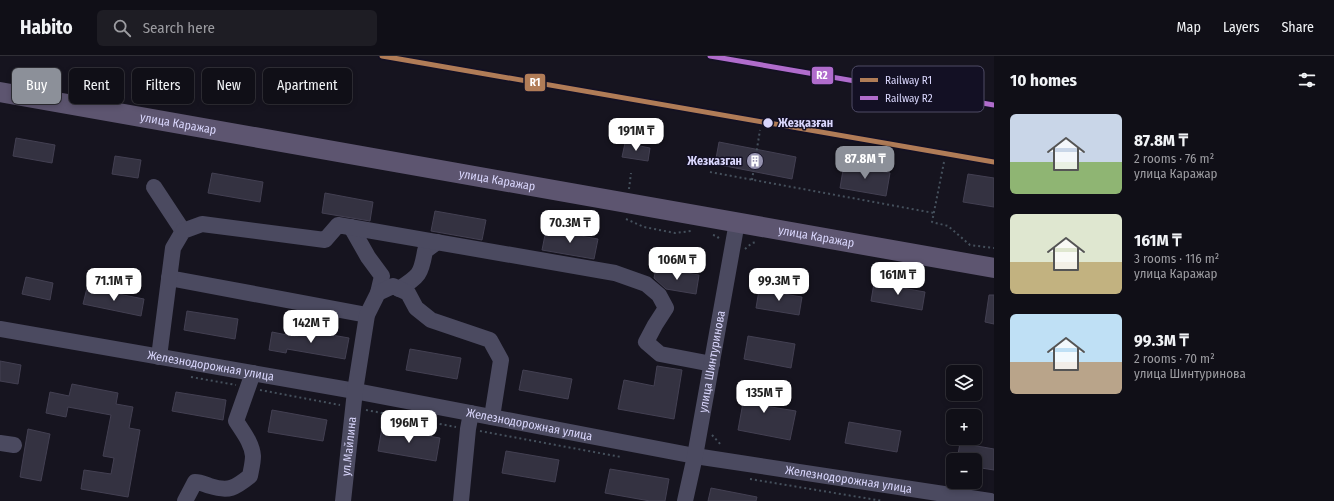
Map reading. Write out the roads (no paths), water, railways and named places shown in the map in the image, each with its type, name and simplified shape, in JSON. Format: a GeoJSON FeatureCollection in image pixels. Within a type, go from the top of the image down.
{"type":"FeatureCollection","features":[{"type":"Feature","properties":{"kind":"main road","name":"улица Каражар"},"geometry":{"type":"LineString","coordinates":[[0,92],[994,268]]}},
{"type":"Feature","properties":{"kind":"street"},"geometry":{"type":"LineString","coordinates":[[154,187],[183,231]]}},
{"type":"Feature","properties":{"kind":"street","name":"улица Шинтуринова"},"geometry":{"type":"LineString","coordinates":[[685,501],[695,456],[737,222]]}},
{"type":"Feature","properties":{"kind":"street"},"geometry":{"type":"LineString","coordinates":[[159,357],[173,248],[183,231],[202,224],[325,240],[338,225],[615,273],[646,284],[659,295],[666,308],[646,342],[660,354],[712,364]]}},
{"type":"Feature","properties":{"kind":"street","name":"ул.Майлина"},"geometry":{"type":"LineString","coordinates":[[343,501],[354,399],[367,315],[378,292],[382,276],[368,257],[351,227]]}},
{"type":"Feature","properties":{"kind":"street"},"geometry":{"type":"LineString","coordinates":[[399,289],[415,279],[422,268],[425,251],[437,242]]}},
{"type":"Feature","properties":{"kind":"street"},"geometry":{"type":"LineString","coordinates":[[169,278],[367,315]]}},
{"type":"Feature","properties":{"kind":"street"},"geometry":{"type":"LineString","coordinates":[[378,292],[392,286],[408,293],[416,308],[431,320],[490,340],[501,360],[492,417]]}},
{"type":"Feature","properties":{"kind":"street","name":"Железнодорожная улица"},"geometry":{"type":"LineString","coordinates":[[0,329],[159,357],[250,380],[354,399],[471,413],[695,456],[990,501]]}},
{"type":"Feature","properties":{"kind":"street"},"geometry":{"type":"LineString","coordinates":[[185,501],[195,482],[201,482],[223,489],[238,486],[250,476],[253,458],[252,450],[236,421],[250,380]]}},
{"type":"Feature","properties":{"kind":"street"},"geometry":{"type":"LineString","coordinates":[[461,501],[471,413]]}},
{"type":"Feature","properties":{"kind":"railway"},"geometry":{"type":"LineString","coordinates":[[710,56],[852,80]]}},
{"type":"Feature","properties":{"kind":"railway"},"geometry":{"type":"LineString","coordinates":[[984,103],[994,105]]}},
{"type":"Feature","properties":{"kind":"rail line","name":"R1"},"geometry":{"type":"LineString","coordinates":[[382,56],[994,162]]}},
{"type":"Feature","properties":{"kind":"rail line","name":"R2"},"geometry":{"type":"LineString","coordinates":[[710,56],[852,80]]}},
{"type":"Feature","properties":{"kind":"rail line","name":"R2"},"geometry":{"type":"LineString","coordinates":[[984,103],[994,105]]}},
{"type":"Feature","properties":{"kind":"place","name":"Жезқазған"},"geometry":{"type":"Point","coordinates":[768,123]}},
{"type":"Feature","properties":{"kind":"place","name":"Жезказган"},"geometry":{"type":"Point","coordinates":[755,161]}}]}
